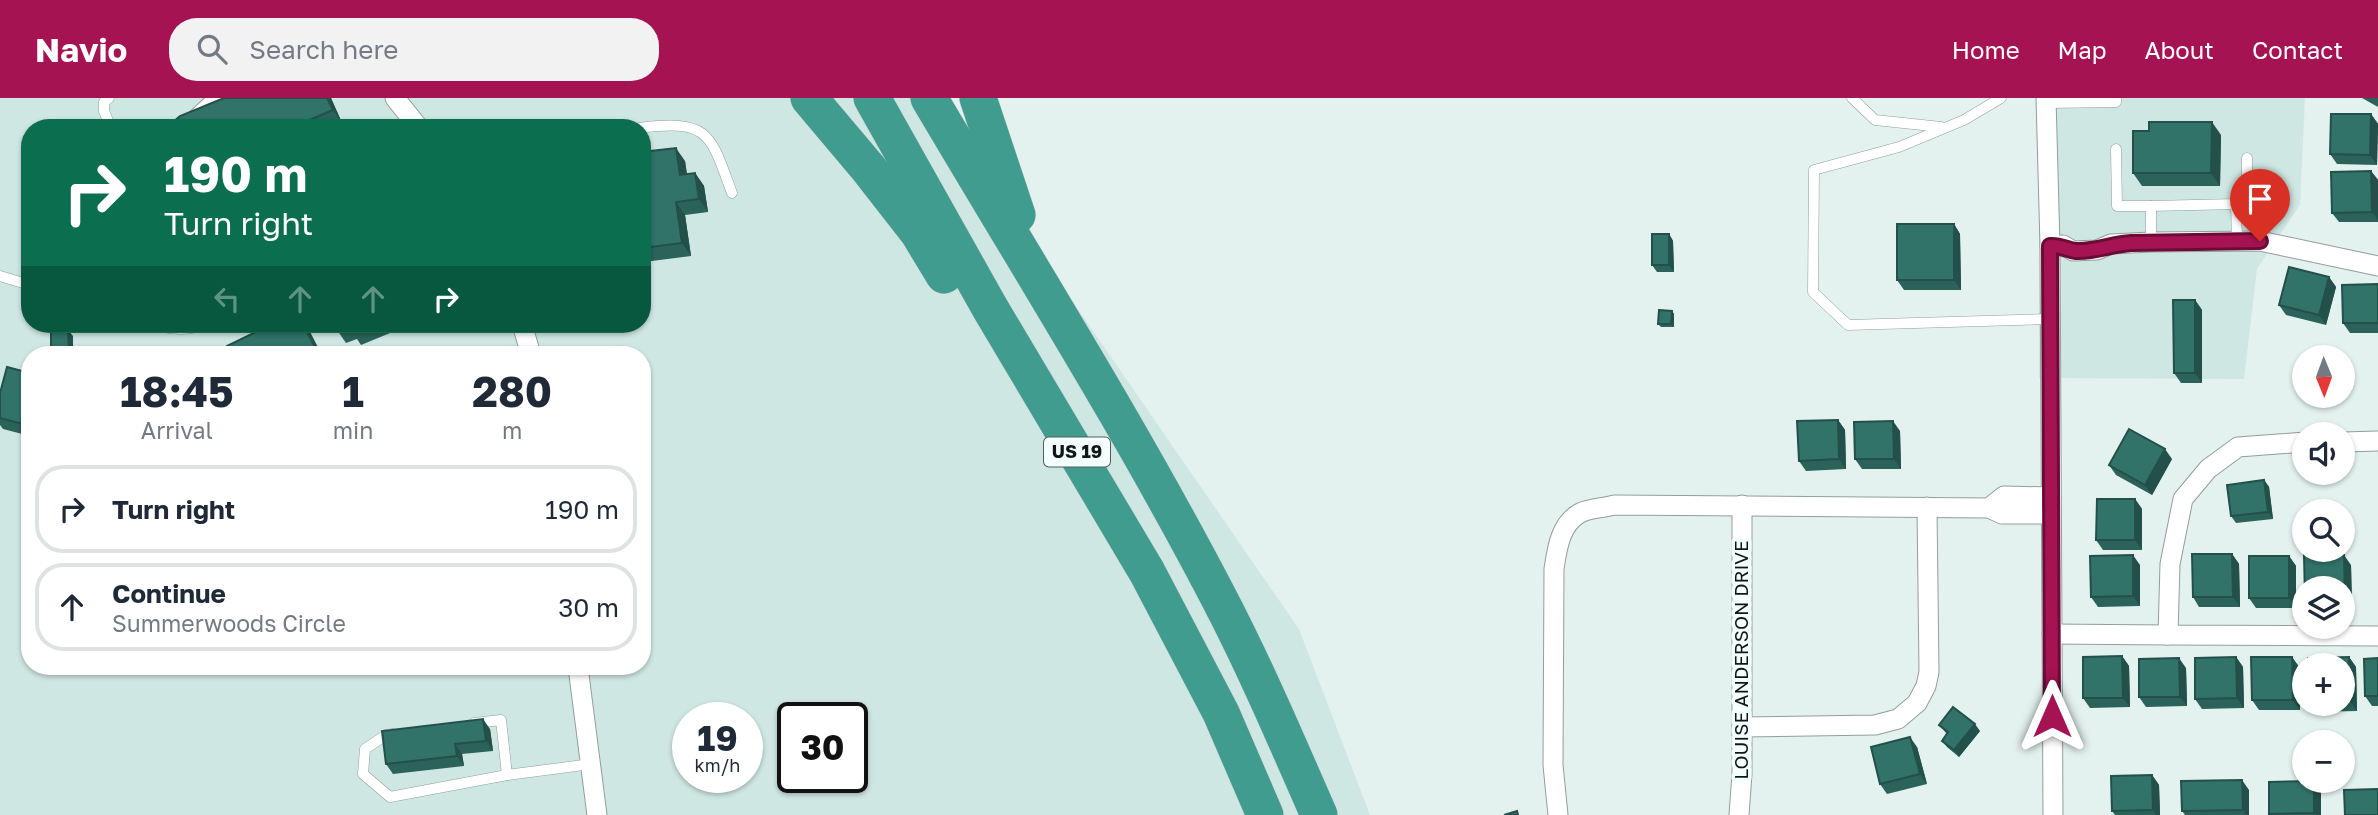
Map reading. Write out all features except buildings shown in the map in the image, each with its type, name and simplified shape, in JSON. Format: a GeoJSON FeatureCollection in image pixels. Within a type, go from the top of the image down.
{"type":"FeatureCollection","features":[{"type":"Feature","properties":{"kind":"highway"},"geometry":{"type":"LineString","coordinates":[[809,98],[918,232],[1044,436],[1147,572]]}},
{"type":"Feature","properties":{"kind":"highway","name":"US 19"},"geometry":{"type":"LineString","coordinates":[[872,98],[990,309],[1147,572],[1221,713],[1265,815]]}},
{"type":"Feature","properties":{"kind":"highway","name":"US 19"},"geometry":{"type":"LineString","coordinates":[[929,98],[1148,469],[1218,597],[1256,671],[1319,815]]}},
{"type":"Feature","properties":{"kind":"highway"},"geometry":{"type":"LineString","coordinates":[[978,98],[1048,298]]}},
{"type":"Feature","properties":{"kind":"street"},"geometry":{"type":"LineString","coordinates":[[196,119],[218,98]]}},
{"type":"Feature","properties":{"kind":"street"},"geometry":{"type":"LineString","coordinates":[[394,98],[412,119]]}},
{"type":"Feature","properties":{"kind":"street"},"geometry":{"type":"LineString","coordinates":[[2046,100],[2056,245],[2049,319],[2053,815]]}},
{"type":"Feature","properties":{"kind":"street"},"geometry":{"type":"LineString","coordinates":[[2056,245],[2073,251],[2097,250],[2111,244],[2260,241],[2378,266]]}},
{"type":"Feature","properties":{"kind":"street"},"geometry":{"type":"LineString","coordinates":[[2355,442],[2378,441]]}},
{"type":"Feature","properties":{"kind":"street"},"geometry":{"type":"LineString","coordinates":[[2168,635],[2170,564],[2183,499],[2208,468],[2238,447],[2292,443]]}},
{"type":"Feature","properties":{"kind":"street"},"geometry":{"type":"LineString","coordinates":[[1558,815],[1553,765],[1554,569],[1557,544],[1565,528],[1580,513],[1614,505],[1989,508],[2004,496],[2051,506]]}},
{"type":"Feature","properties":{"kind":"street","name":"LOUISE ANDERSON DRIVE"},"geometry":{"type":"LineString","coordinates":[[1739,815],[1742,727],[1742,505]]}},
{"type":"Feature","properties":{"kind":"street"},"geometry":{"type":"LineString","coordinates":[[1742,727],[1875,725],[1898,719],[1917,703],[1926,686],[1929,672],[1927,507]]}},
{"type":"Feature","properties":{"kind":"street"},"geometry":{"type":"LineString","coordinates":[[2052,634],[2378,636]]}},
{"type":"Feature","properties":{"kind":"street"},"geometry":{"type":"LineString","coordinates":[[579,675],[597,815]]}},
{"type":"Feature","properties":{"kind":"lane"},"geometry":{"type":"LineString","coordinates":[[107,119],[104,102],[108,98]]}},
{"type":"Feature","properties":{"kind":"lane"},"geometry":{"type":"LineString","coordinates":[[2001,98],[1964,120],[1899,147],[1814,170],[1813,292],[1848,325],[2049,319]]}},
{"type":"Feature","properties":{"kind":"lane"},"geometry":{"type":"LineString","coordinates":[[2046,100],[2116,102],[2116,98]]}},
{"type":"Feature","properties":{"kind":"lane"},"geometry":{"type":"LineString","coordinates":[[1857,99],[1875,120],[1945,128]]}},
{"type":"Feature","properties":{"kind":"lane"},"geometry":{"type":"LineString","coordinates":[[651,127],[697,128],[713,143],[732,193]]}},
{"type":"Feature","properties":{"kind":"lane"},"geometry":{"type":"LineString","coordinates":[[2116,149],[2117,206],[2236,204],[2247,194],[2247,158]]}},
{"type":"Feature","properties":{"kind":"lane"},"geometry":{"type":"LineString","coordinates":[[2236,204],[2236,241]]}},
{"type":"Feature","properties":{"kind":"lane"},"geometry":{"type":"LineString","coordinates":[[2151,206],[2151,242]]}},
{"type":"Feature","properties":{"kind":"lane"},"geometry":{"type":"LineString","coordinates":[[0,276],[21,282]]}},
{"type":"Feature","properties":{"kind":"lane"},"geometry":{"type":"LineString","coordinates":[[462,725],[501,720],[507,775]]}},
{"type":"Feature","properties":{"kind":"lane"},"geometry":{"type":"LineString","coordinates":[[398,733],[386,735],[366,749],[363,774],[390,797],[507,775],[591,764]]}},
{"type":"Feature","properties":{"kind":"shaded area"},"geometry":{"type":"Polygon","coordinates":[[[0,98],[932,98],[1299,629],[1370,815],[0,815],[0,98]]]}},
{"type":"Feature","properties":{"kind":"shaded area"},"geometry":{"type":"Polygon","coordinates":[[[2039,98],[2305,98],[2300,205],[2257,269],[2244,379],[2039,378],[2039,98]]]}},
{"type":"Feature","properties":{"kind":"route"},"geometry":{"type":"LineString","coordinates":[[2052,716],[2050,246],[2063,245],[2073,251],[2097,250],[2111,244],[2260,241]]}}]}
